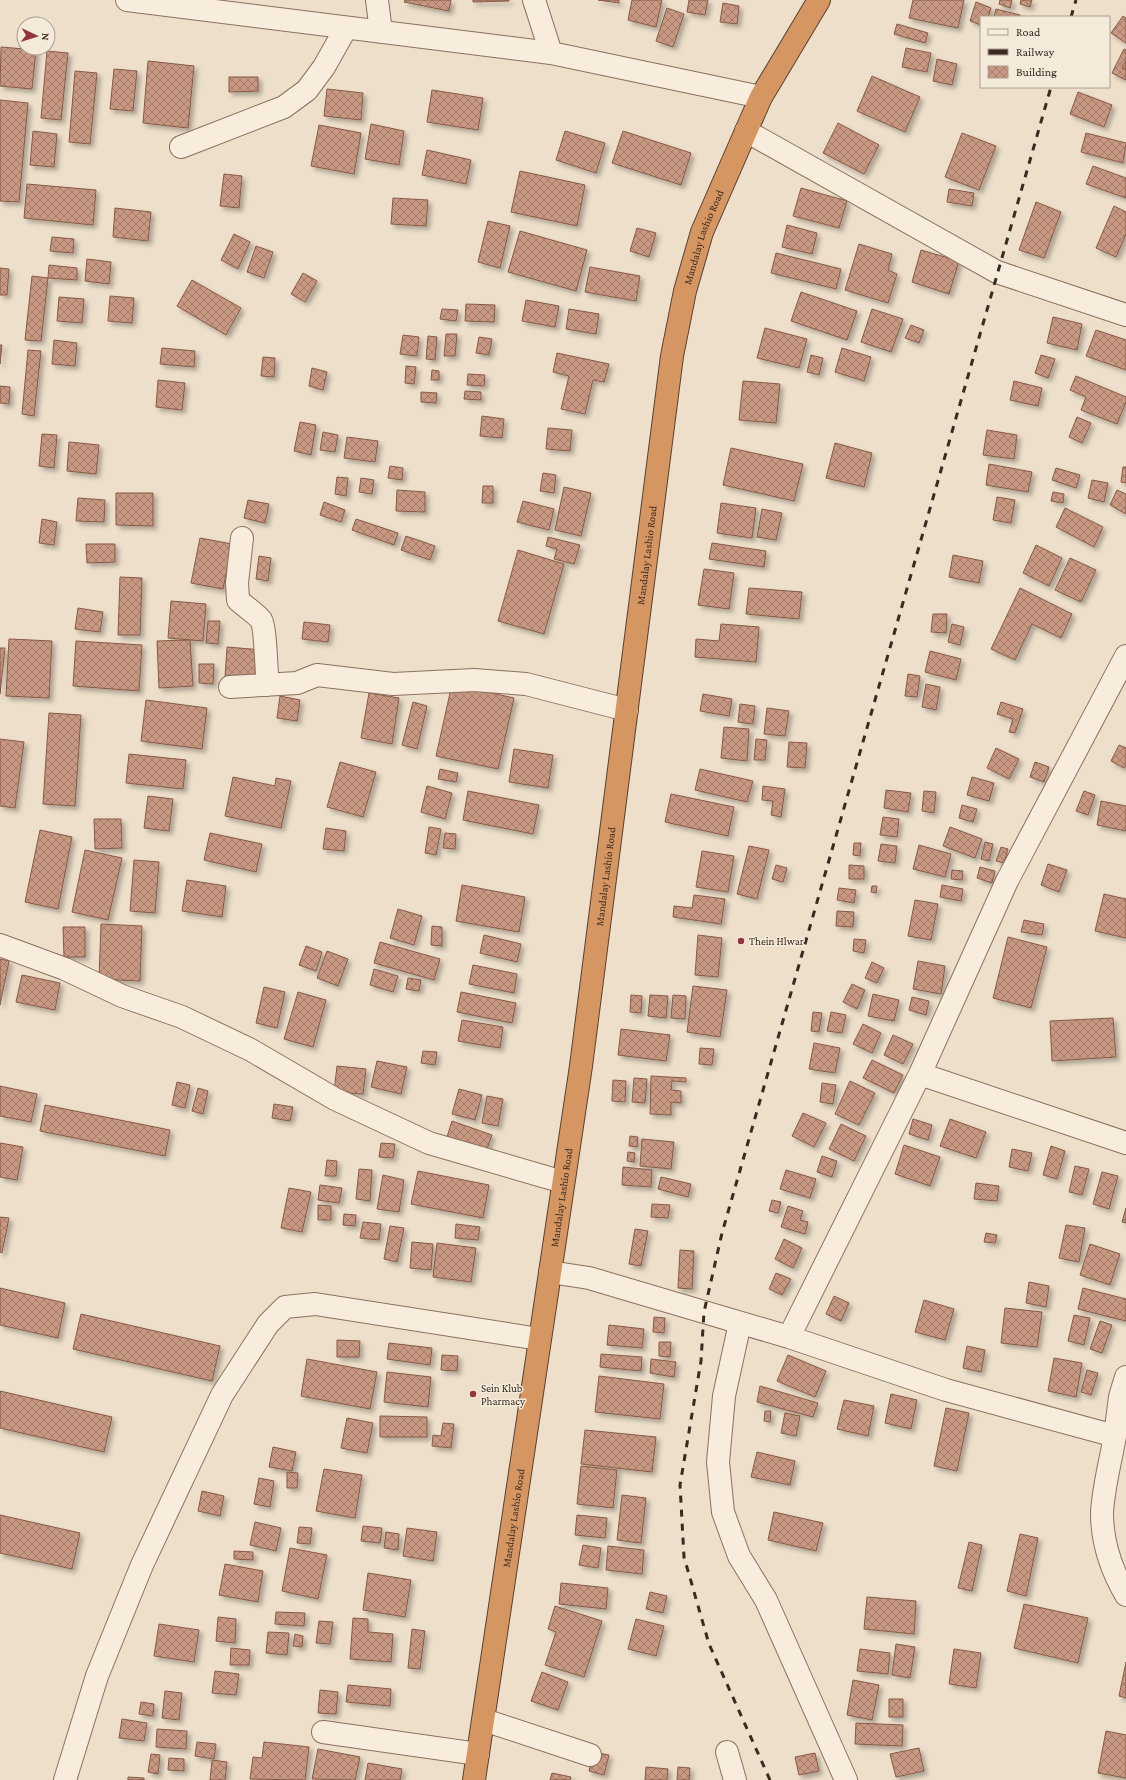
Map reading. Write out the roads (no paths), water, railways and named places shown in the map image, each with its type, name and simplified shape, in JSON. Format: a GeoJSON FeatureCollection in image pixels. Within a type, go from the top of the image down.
{"type":"FeatureCollection","features":[{"type":"Feature","properties":{"kind":"highway","name":"Mandalay Lashio Road"},"geometry":{"type":"LineString","coordinates":[[474,1780],[581,1066],[672,356],[685,291],[702,232],[761,97],[819,0]]}},
{"type":"Feature","properties":{"kind":"street"},"geometry":{"type":"LineString","coordinates":[[126,0],[551,53],[761,97]]}},
{"type":"Feature","properties":{"kind":"street"},"geometry":{"type":"LineString","coordinates":[[377,0],[381,32]]}},
{"type":"Feature","properties":{"kind":"street"},"geometry":{"type":"LineString","coordinates":[[534,0],[551,53]]}},
{"type":"Feature","properties":{"kind":"street"},"geometry":{"type":"LineString","coordinates":[[181,147],[284,108],[307,90],[324,67],[346,28]]}},
{"type":"Feature","properties":{"kind":"street"},"geometry":{"type":"LineString","coordinates":[[746,131],[997,272],[1126,315]]}},
{"type":"Feature","properties":{"kind":"street"},"geometry":{"type":"LineString","coordinates":[[242,538],[237,583],[238,600],[261,620],[264,628],[265,667],[268,685]]}},
{"type":"Feature","properties":{"kind":"street"},"geometry":{"type":"LineString","coordinates":[[789,1337],[920,1074],[1007,881],[1126,656]]}},
{"type":"Feature","properties":{"kind":"street"},"geometry":{"type":"LineString","coordinates":[[230,687],[297,683],[317,675],[393,684],[474,680],[518,683],[560,692],[626,710]]}},
{"type":"Feature","properties":{"kind":"street"},"geometry":{"type":"LineString","coordinates":[[0,944],[65,969],[122,996],[182,1017],[251,1050],[335,1099],[429,1143],[563,1182]]}},
{"type":"Feature","properties":{"kind":"street"},"geometry":{"type":"LineString","coordinates":[[920,1074],[1126,1143]]}},
{"type":"Feature","properties":{"kind":"street"},"geometry":{"type":"LineString","coordinates":[[550,1272],[589,1278],[789,1337],[946,1390],[1114,1436]]}},
{"type":"Feature","properties":{"kind":"street"},"geometry":{"type":"LineString","coordinates":[[65,1780],[97,1676],[142,1565],[222,1395],[268,1324],[285,1306],[315,1304],[540,1339]]}},
{"type":"Feature","properties":{"kind":"street"},"geometry":{"type":"LineString","coordinates":[[740,1323],[723,1403],[718,1462],[723,1512],[739,1556],[766,1600],[846,1780]]}},
{"type":"Feature","properties":{"kind":"street"},"geometry":{"type":"LineString","coordinates":[[1126,1377],[1120,1397],[1102,1512],[1108,1556],[1118,1582],[1126,1595]]}},
{"type":"Feature","properties":{"kind":"street"},"geometry":{"type":"LineString","coordinates":[[484,1720],[590,1755]]}},
{"type":"Feature","properties":{"kind":"street"},"geometry":{"type":"LineString","coordinates":[[323,1732],[478,1754]]}},
{"type":"Feature","properties":{"kind":"street"},"geometry":{"type":"LineString","coordinates":[[727,1752],[736,1780]]}},
{"type":"Feature","properties":{"kind":"railway"},"geometry":{"type":"LineString","coordinates":[[1071,16],[1076,0]]}},
{"type":"Feature","properties":{"kind":"railway"},"geometry":{"type":"LineString","coordinates":[[770,1780],[709,1644],[684,1557],[680,1485],[701,1361],[704,1312],[722,1233],[1051,88]]}},
{"type":"Feature","properties":{"kind":"place","name":"Thein Hlwar"},"geometry":{"type":"Point","coordinates":[741,941]}},
{"type":"Feature","properties":{"kind":"place","name":"Sein Klub Pharmacy"},"geometry":{"type":"Point","coordinates":[473,1394]}}]}
